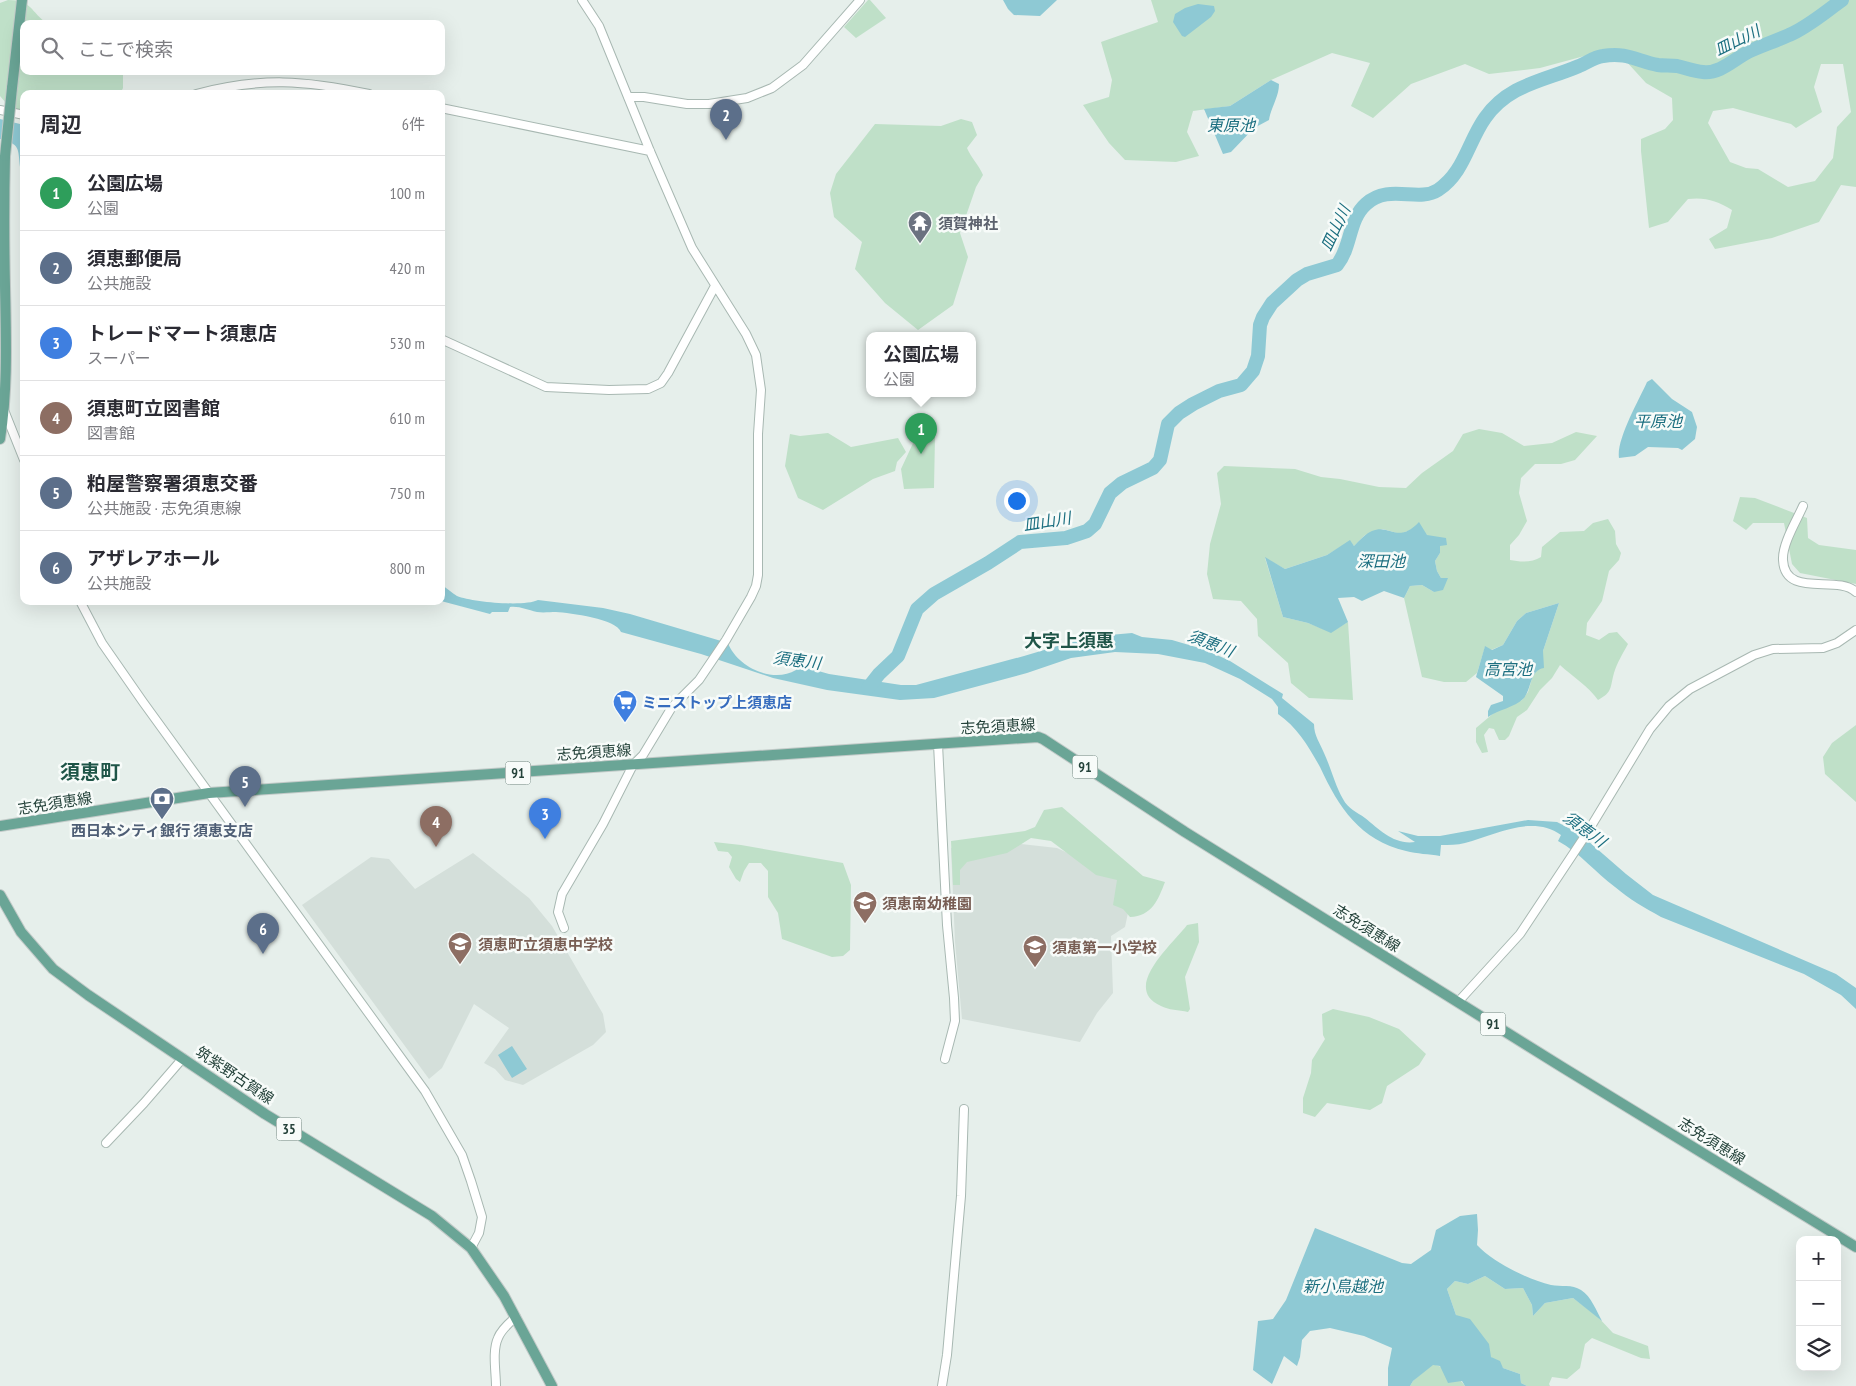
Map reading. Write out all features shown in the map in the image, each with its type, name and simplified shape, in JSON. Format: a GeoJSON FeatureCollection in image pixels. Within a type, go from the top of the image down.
{"type":"FeatureCollection","features":[{"type":"Feature","properties":{"kind":"main road"},"geometry":{"type":"LineString","coordinates":[[0,439],[5,411],[8,364],[3,336],[5,156],[22,0]]}},
{"type":"Feature","properties":{"kind":"main road","name":"志免須恵線"},"geometry":{"type":"LineString","coordinates":[[0,826],[210,793],[1043,738],[1184,832],[1856,1247]]}},
{"type":"Feature","properties":{"kind":"main road","name":"筑紫野古賀線"},"geometry":{"type":"LineString","coordinates":[[0,894],[21,932],[53,969],[88,995],[272,1118],[432,1216],[471,1248],[489,1272],[516,1317],[552,1386]]}},
{"type":"Feature","properties":{"kind":"street"},"geometry":{"type":"LineString","coordinates":[[564,928],[558,912],[562,894],[603,824],[633,765],[643,754],[672,706],[699,680],[723,645],[751,597],[758,575],[758,434],[761,376],[754,349],[692,248],[650,151],[600,26],[582,0]]}},
{"type":"Feature","properties":{"kind":"street"},"geometry":{"type":"LineString","coordinates":[[628,97],[644,97],[688,104],[709,104],[747,98],[772,88],[803,65],[860,0]]}},
{"type":"Feature","properties":{"kind":"street"},"geometry":{"type":"LineString","coordinates":[[215,90],[244,84],[267,82],[320,84],[349,90]]}},
{"type":"Feature","properties":{"kind":"street"},"geometry":{"type":"LineString","coordinates":[[445,109],[650,151]]}},
{"type":"Feature","properties":{"kind":"street"},"geometry":{"type":"LineString","coordinates":[[0,110],[20,115]]}},
{"type":"Feature","properties":{"kind":"street"},"geometry":{"type":"LineString","coordinates":[[445,342],[546,387],[609,390],[648,389],[661,383],[668,373],[716,286]]}},
{"type":"Feature","properties":{"kind":"street"},"geometry":{"type":"LineString","coordinates":[[0,398],[20,450]]}},
{"type":"Feature","properties":{"kind":"street"},"geometry":{"type":"LineString","coordinates":[[1802,506],[1786,543],[1783,559],[1785,569],[1790,577],[1802,584],[1841,585],[1852,588],[1856,592]]}},
{"type":"Feature","properties":{"kind":"street"},"geometry":{"type":"LineString","coordinates":[[82,605],[102,643],[425,1091],[452,1137],[468,1173],[482,1217],[479,1234],[471,1248]]}},
{"type":"Feature","properties":{"kind":"street"},"geometry":{"type":"LineString","coordinates":[[1458,1002],[1520,934],[1573,854],[1658,718],[1669,706],[1690,689],[1754,655],[1773,649],[1823,648],[1837,643],[1856,630]]}},
{"type":"Feature","properties":{"kind":"street"},"geometry":{"type":"LineString","coordinates":[[938,744],[946,925],[955,1021],[945,1059]]}},
{"type":"Feature","properties":{"kind":"street"},"geometry":{"type":"LineString","coordinates":[[106,1144],[183,1058]]}},
{"type":"Feature","properties":{"kind":"street"},"geometry":{"type":"LineString","coordinates":[[942,1386],[961,1196],[964,1109]]}},
{"type":"Feature","properties":{"kind":"street"},"geometry":{"type":"LineString","coordinates":[[496,1386],[496,1349],[498,1338],[516,1317]]}},
{"type":"Feature","properties":{"kind":"shaded area","name":"須恵第一小学校"},"geometry":{"type":"Polygon","coordinates":[[[1021,844],[1057,848],[1115,875],[1129,908],[1125,927],[1111,936],[1113,993],[1097,1013],[1080,1042],[962,1019],[955,942],[951,848],[959,846],[1021,844]]]}},
{"type":"Feature","properties":{"kind":"shaded area","name":"須恵町立須恵中学校"},"geometry":{"type":"Polygon","coordinates":[[[473,853],[529,898],[552,926],[603,1014],[606,1032],[593,1045],[523,1085],[505,1080],[495,1069],[484,1063],[509,1028],[474,1004],[442,1068],[429,1079],[302,905],[371,857],[389,859],[415,889],[473,853]]]}},
{"type":"Feature","properties":{"kind":"green space"},"geometry":{"type":"Polygon","coordinates":[[[8,0],[27,4],[42,20],[20,20],[20,75],[123,75],[122,90],[20,90],[20,112],[11,109],[0,96],[0,3],[8,0]]]}},
{"type":"Feature","properties":{"kind":"green space"},"geometry":{"type":"Polygon","coordinates":[[[868,0],[886,18],[856,38],[844,27],[868,0]]]}},
{"type":"Feature","properties":{"kind":"green space"},"geometry":{"type":"Polygon","coordinates":[[[1151,0],[1856,0],[1856,187],[1841,185],[1819,222],[1772,238],[1715,249],[1709,239],[1727,228],[1732,210],[1706,199],[1688,199],[1668,222],[1649,228],[1641,139],[1665,129],[1673,120],[1672,98],[1646,83],[1614,48],[1540,68],[1489,74],[1465,64],[1411,84],[1373,118],[1351,106],[1370,63],[1332,53],[1271,80],[1230,106],[1193,111],[1187,132],[1199,156],[1176,162],[1125,160],[1109,143],[1083,105],[1109,97],[1112,80],[1101,42],[1158,22],[1151,0]],[[1821,64],[1814,87],[1822,112],[1796,128],[1791,124],[1733,108],[1713,111],[1708,123],[1730,162],[1746,168],[1758,169],[1788,187],[1815,181],[1833,158],[1837,127],[1851,112],[1843,64],[1821,64]]]}},
{"type":"Feature","properties":{"kind":"green space"},"geometry":{"type":"Polygon","coordinates":[[[961,119],[972,122],[977,135],[967,148],[983,175],[976,187],[960,233],[968,257],[953,305],[918,330],[885,303],[855,269],[862,242],[834,217],[830,193],[836,174],[875,124],[941,126],[961,119]]]}},
{"type":"Feature","properties":{"kind":"green space"},"geometry":{"type":"Polygon","coordinates":[[[1479,429],[1502,433],[1524,446],[1552,443],[1576,432],[1597,436],[1575,460],[1561,464],[1535,464],[1521,478],[1519,493],[1527,521],[1519,535],[1510,545],[1510,560],[1526,562],[1537,559],[1541,557],[1542,547],[1560,532],[1584,531],[1593,523],[1608,519],[1615,531],[1616,544],[1621,553],[1619,560],[1609,571],[1602,601],[1587,623],[1586,635],[1599,640],[1609,633],[1617,632],[1628,644],[1614,673],[1610,689],[1603,697],[1598,700],[1560,665],[1527,710],[1517,717],[1509,736],[1505,740],[1499,740],[1494,729],[1489,728],[1484,735],[1488,752],[1482,753],[1476,742],[1476,728],[1495,712],[1522,700],[1528,692],[1533,675],[1543,664],[1543,651],[1559,603],[1526,613],[1517,621],[1503,645],[1491,650],[1485,647],[1477,673],[1466,682],[1444,682],[1422,677],[1404,598],[1410,586],[1422,585],[1434,592],[1447,578],[1441,578],[1437,571],[1435,561],[1440,553],[1427,535],[1413,529],[1400,534],[1383,529],[1365,535],[1354,546],[1350,541],[1327,555],[1285,569],[1265,558],[1283,617],[1308,623],[1331,632],[1348,622],[1353,700],[1309,698],[1291,683],[1288,663],[1258,636],[1257,619],[1241,601],[1213,599],[1207,574],[1210,544],[1221,504],[1217,473],[1224,466],[1295,469],[1321,477],[1379,487],[1406,488],[1422,473],[1453,451],[1463,434],[1479,429]]]}},
{"type":"Feature","properties":{"kind":"green space"},"geometry":{"type":"Polygon","coordinates":[[[828,433],[851,447],[898,438],[906,452],[897,462],[895,471],[873,479],[823,510],[798,498],[785,466],[790,434],[800,436],[828,433]]]}},
{"type":"Feature","properties":{"kind":"green space"},"geometry":{"type":"Polygon","coordinates":[[[935,437],[934,488],[904,489],[901,469],[915,439],[935,437]]]}},
{"type":"Feature","properties":{"kind":"green space"},"geometry":{"type":"Polygon","coordinates":[[[1740,497],[1755,498],[1807,518],[1808,538],[1819,545],[1856,550],[1856,584],[1800,573],[1792,564],[1784,523],[1753,523],[1746,530],[1733,521],[1740,497]]]}},
{"type":"Feature","properties":{"kind":"green space"},"geometry":{"type":"Polygon","coordinates":[[[1856,725],[1856,802],[1825,774],[1823,757],[1832,743],[1856,725]]]}},
{"type":"Feature","properties":{"kind":"green space"},"geometry":{"type":"Polygon","coordinates":[[[1062,807],[1143,876],[1165,882],[1157,901],[1149,910],[1144,914],[1130,917],[1123,909],[1113,905],[1117,880],[1096,875],[1051,841],[1031,838],[1007,853],[967,862],[960,870],[960,885],[953,885],[951,841],[1025,831],[1035,827],[1044,810],[1062,807]]]}},
{"type":"Feature","properties":{"kind":"green space"},"geometry":{"type":"Polygon","coordinates":[[[714,842],[843,863],[851,885],[850,950],[843,956],[832,957],[782,939],[778,913],[768,897],[768,871],[761,863],[749,863],[740,882],[729,867],[732,857],[728,852],[718,851],[714,842]]]}},
{"type":"Feature","properties":{"kind":"green space"},"geometry":{"type":"Polygon","coordinates":[[[1198,923],[1199,942],[1185,977],[1190,1009],[1188,1012],[1161,1006],[1150,998],[1146,988],[1148,977],[1162,954],[1187,925],[1198,923]]]}},
{"type":"Feature","properties":{"kind":"green space"},"geometry":{"type":"Polygon","coordinates":[[[1333,1009],[1369,1017],[1399,1029],[1426,1054],[1419,1065],[1387,1086],[1382,1103],[1370,1110],[1327,1103],[1315,1117],[1303,1113],[1303,1098],[1311,1073],[1312,1060],[1325,1039],[1323,1035],[1322,1014],[1333,1009]]]}},
{"type":"Feature","properties":{"kind":"green space"},"geometry":{"type":"Polygon","coordinates":[[[1485,1276],[1505,1289],[1523,1288],[1532,1305],[1533,1316],[1545,1303],[1573,1298],[1597,1316],[1613,1333],[1648,1346],[1650,1359],[1641,1358],[1592,1338],[1585,1344],[1580,1368],[1567,1379],[1552,1377],[1550,1386],[1527,1386],[1521,1383],[1520,1374],[1503,1368],[1491,1357],[1456,1315],[1447,1289],[1455,1281],[1468,1284],[1485,1276]]]}},
{"type":"Feature","properties":{"kind":"green space"},"geometry":{"type":"Polygon","coordinates":[[[1432,1364],[1451,1372],[1465,1386],[1410,1386],[1432,1364]]]}},
{"type":"Feature","properties":{"kind":"water"},"geometry":{"type":"Polygon","coordinates":[[[1003,0],[1057,0],[1040,16],[1014,15],[1003,0]]]}},
{"type":"Feature","properties":{"kind":"water"},"geometry":{"type":"Polygon","coordinates":[[[1198,4],[1214,6],[1215,11],[1211,17],[1185,37],[1182,36],[1173,22],[1175,14],[1185,8],[1198,4]]]}},
{"type":"Feature","properties":{"kind":"water","name":"東原池"},"geometry":{"type":"Polygon","coordinates":[[[1271,80],[1279,84],[1269,120],[1254,128],[1231,152],[1223,154],[1204,109],[1230,106],[1271,80]]]}},
{"type":"Feature","properties":{"kind":"water"},"geometry":{"type":"Polygon","coordinates":[[[0,119],[20,124],[20,167],[18,151],[15,145],[0,139],[0,119]]]}},
{"type":"Feature","properties":{"kind":"water","name":"平原池"},"geometry":{"type":"Polygon","coordinates":[[[1652,379],[1672,399],[1692,412],[1697,427],[1695,439],[1682,450],[1678,448],[1648,447],[1635,456],[1619,458],[1624,431],[1647,382],[1652,379]]]}},
{"type":"Feature","properties":{"kind":"water","name":"深田池"},"geometry":{"type":"Polygon","coordinates":[[[1419,522],[1427,535],[1446,538],[1447,545],[1440,546],[1440,553],[1435,561],[1441,578],[1448,578],[1443,590],[1434,592],[1422,585],[1410,586],[1404,598],[1384,591],[1362,601],[1354,597],[1338,598],[1348,622],[1331,633],[1308,623],[1283,617],[1265,557],[1285,569],[1327,555],[1350,540],[1354,546],[1372,531],[1384,529],[1399,533],[1405,532],[1419,522]]]}},
{"type":"Feature","properties":{"kind":"water"},"geometry":{"type":"Polygon","coordinates":[[[445,588],[457,596],[474,600],[522,603],[538,600],[603,608],[630,614],[728,643],[733,652],[747,666],[767,674],[787,674],[796,670],[797,665],[829,674],[901,685],[916,685],[1098,636],[1132,633],[1142,637],[1172,640],[1206,650],[1230,661],[1283,694],[1282,698],[1314,724],[1316,736],[1345,802],[1350,808],[1388,836],[1400,841],[1415,842],[1398,831],[1418,836],[1440,836],[1528,820],[1557,822],[1580,834],[1653,895],[1836,974],[1856,988],[1856,1009],[1841,995],[1804,974],[1661,917],[1649,910],[1620,891],[1573,851],[1558,841],[1561,835],[1550,829],[1526,826],[1501,831],[1465,843],[1441,845],[1440,856],[1406,851],[1376,839],[1343,809],[1307,745],[1297,731],[1278,714],[1278,707],[1272,699],[1240,679],[1205,663],[1158,654],[1115,652],[1071,658],[1027,673],[934,698],[900,700],[827,690],[773,678],[701,654],[621,632],[618,627],[592,617],[556,612],[537,612],[514,607],[510,607],[508,612],[492,612],[490,614],[445,602],[445,588]]]}},
{"type":"Feature","properties":{"kind":"water","name":"高宮池"},"geometry":{"type":"Polygon","coordinates":[[[1559,603],[1543,651],[1544,668],[1533,676],[1523,699],[1488,717],[1491,705],[1503,701],[1503,696],[1476,677],[1485,646],[1492,650],[1503,645],[1517,621],[1526,613],[1559,603]]]}},
{"type":"Feature","properties":{"kind":"water"},"geometry":{"type":"Polygon","coordinates":[[[512,1046],[527,1069],[512,1078],[498,1055],[512,1046]]]}},
{"type":"Feature","properties":{"kind":"water","name":"新小鳥越池"},"geometry":{"type":"Polygon","coordinates":[[[1477,1214],[1477,1245],[1484,1252],[1511,1270],[1532,1279],[1551,1285],[1578,1288],[1591,1300],[1602,1321],[1573,1298],[1545,1303],[1533,1316],[1532,1305],[1523,1288],[1505,1289],[1485,1276],[1468,1284],[1455,1281],[1447,1289],[1456,1315],[1470,1319],[1489,1344],[1491,1357],[1500,1361],[1503,1368],[1520,1374],[1521,1383],[1527,1386],[1465,1386],[1462,1381],[1448,1383],[1440,1366],[1433,1365],[1413,1381],[1410,1386],[1388,1386],[1388,1368],[1392,1348],[1364,1336],[1330,1328],[1310,1331],[1302,1340],[1297,1366],[1284,1356],[1272,1384],[1253,1370],[1258,1321],[1273,1319],[1286,1300],[1315,1228],[1402,1263],[1411,1264],[1431,1250],[1436,1230],[1460,1216],[1477,1214]]]}},
{"type":"Feature","properties":{"kind":"waterway","name":"皿山川"},"geometry":{"type":"LineString","coordinates":[[868,688],[879,674],[898,656],[917,609],[934,594],[1020,542],[1066,538],[1087,531],[1095,524],[1110,493],[1122,483],[1153,468],[1160,460],[1168,424],[1179,413],[1219,391],[1241,385],[1253,371],[1258,356],[1260,325],[1272,303],[1297,280],[1307,274],[1337,265],[1342,258],[1360,210],[1375,198],[1384,195],[1422,195],[1438,190],[1447,183],[1460,166],[1485,118],[1505,98],[1528,85],[1603,56],[1619,55],[1658,65],[1677,66],[1703,72],[1716,71],[1750,51],[1796,32],[1842,0]]}},
{"type":"Feature","properties":{"kind":"place","name":"須恵郵便局"},"geometry":{"type":"Point","coordinates":[726,140]}},
{"type":"Feature","properties":{"kind":"place","name":"須賀神社"},"geometry":{"type":"Point","coordinates":[920,244]}},
{"type":"Feature","properties":{"kind":"place","name":"公園広場"},"geometry":{"type":"Point","coordinates":[921,454]}},
{"type":"Feature","properties":{"kind":"place","name":"ミニストップ上須恵店"},"geometry":{"type":"Point","coordinates":[625,723]}},
{"type":"Feature","properties":{"kind":"place","name":"粕屋警察署須恵交番"},"geometry":{"type":"Point","coordinates":[245,807]}},
{"type":"Feature","properties":{"kind":"place","name":"西日本シティ銀行 須恵支店"},"geometry":{"type":"Point","coordinates":[162,820]}},
{"type":"Feature","properties":{"kind":"place","name":"トレードマート須恵店"},"geometry":{"type":"Point","coordinates":[545,839]}},
{"type":"Feature","properties":{"kind":"place","name":"須恵町立図書館"},"geometry":{"type":"Point","coordinates":[436,847]}},
{"type":"Feature","properties":{"kind":"place","name":"須恵南幼稚園"},"geometry":{"type":"Point","coordinates":[865,924]}},
{"type":"Feature","properties":{"kind":"place","name":"アザレアホール"},"geometry":{"type":"Point","coordinates":[263,954]}},
{"type":"Feature","properties":{"kind":"place","name":"須恵町立須恵中学校"},"geometry":{"type":"Point","coordinates":[460,965]}},
{"type":"Feature","properties":{"kind":"place","name":"須恵第一小学校"},"geometry":{"type":"Point","coordinates":[1035,968]}},
{"type":"Feature","properties":{"kind":"district","name":"大字上須惠"},"geometry":{"type":"Point","coordinates":[1069,640]}},
{"type":"Feature","properties":{"kind":"district","name":"須恵町"},"geometry":{"type":"Point","coordinates":[90,772]}},
{"type":"Feature","properties":{"kind":"water label","name":"須恵川"},"geometry":{"type":"Point","coordinates":[1211,643]}},
{"type":"Feature","properties":{"kind":"water label","name":"須恵川"},"geometry":{"type":"Point","coordinates":[797,660]}},
{"type":"Feature","properties":{"kind":"water label","name":"須恵川"},"geometry":{"type":"Point","coordinates":[1585,829]}}]}
